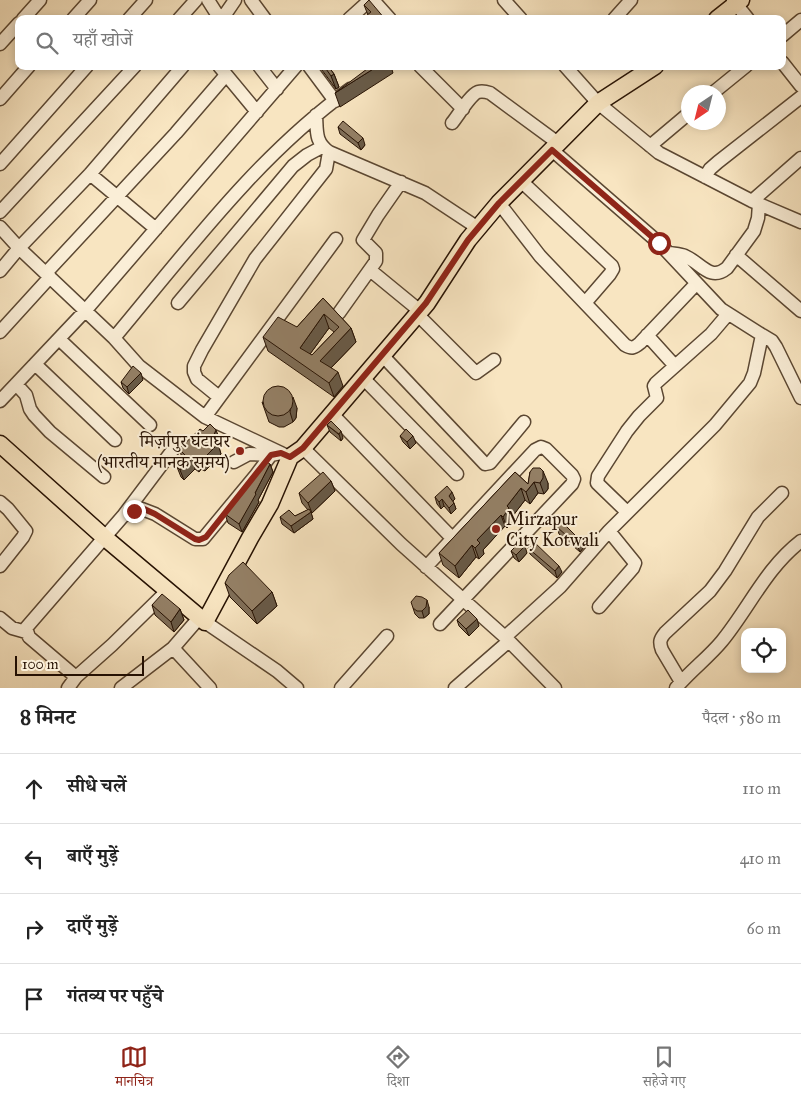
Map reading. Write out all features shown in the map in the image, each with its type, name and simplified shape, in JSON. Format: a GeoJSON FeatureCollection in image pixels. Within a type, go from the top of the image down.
{"type":"FeatureCollection","features":[{"type":"Feature","properties":{"kind":"main road"},"geometry":{"type":"LineString","coordinates":[[721,15],[737,1]]}},
{"type":"Feature","properties":{"kind":"main road"},"geometry":{"type":"LineString","coordinates":[[0,444],[167,592],[202,620],[270,504],[286,453],[332,414],[363,378],[418,313],[468,240],[499,203],[598,103],[635,72]]}},
{"type":"Feature","properties":{"kind":"street"},"geometry":{"type":"LineString","coordinates":[[27,15],[40,0]]}},
{"type":"Feature","properties":{"kind":"street"},"geometry":{"type":"LineString","coordinates":[[77,15],[90,0]]}},
{"type":"Feature","properties":{"kind":"street"},"geometry":{"type":"LineString","coordinates":[[133,15],[146,0]]}},
{"type":"Feature","properties":{"kind":"street"},"geometry":{"type":"LineString","coordinates":[[183,15],[196,0]]}},
{"type":"Feature","properties":{"kind":"street"},"geometry":{"type":"LineString","coordinates":[[208,0],[218,15]]}},
{"type":"Feature","properties":{"kind":"street"},"geometry":{"type":"LineString","coordinates":[[224,15],[235,0]]}},
{"type":"Feature","properties":{"kind":"street"},"geometry":{"type":"LineString","coordinates":[[251,0],[261,15]]}},
{"type":"Feature","properties":{"kind":"street"},"geometry":{"type":"LineString","coordinates":[[354,15],[372,0],[386,15]]}},
{"type":"Feature","properties":{"kind":"street"},"geometry":{"type":"LineString","coordinates":[[504,0],[517,15]]}},
{"type":"Feature","properties":{"kind":"street"},"geometry":{"type":"LineString","coordinates":[[618,15],[631,0]]}},
{"type":"Feature","properties":{"kind":"street"},"geometry":{"type":"LineString","coordinates":[[737,1],[746,15]]}},
{"type":"Feature","properties":{"kind":"street"},"geometry":{"type":"LineString","coordinates":[[786,33],[801,20]]}},
{"type":"Feature","properties":{"kind":"street"},"geometry":{"type":"LineString","coordinates":[[0,44],[15,27]]}},
{"type":"Feature","properties":{"kind":"street"},"geometry":{"type":"LineString","coordinates":[[786,67],[801,86]]}},
{"type":"Feature","properties":{"kind":"street"},"geometry":{"type":"LineString","coordinates":[[0,99],[26,70]]}},
{"type":"Feature","properties":{"kind":"street"},"geometry":{"type":"LineString","coordinates":[[0,164],[83,70]]}},
{"type":"Feature","properties":{"kind":"street"},"geometry":{"type":"LineString","coordinates":[[0,212],[131,70]]}},
{"type":"Feature","properties":{"kind":"street"},"geometry":{"type":"LineString","coordinates":[[0,270],[90,174],[180,70]]}},
{"type":"Feature","properties":{"kind":"street"},"geometry":{"type":"LineString","coordinates":[[261,70],[277,89]]}},
{"type":"Feature","properties":{"kind":"street"},"geometry":{"type":"LineString","coordinates":[[0,401],[85,311],[293,70]]}},
{"type":"Feature","properties":{"kind":"street"},"geometry":{"type":"LineString","coordinates":[[313,70],[335,101]]}},
{"type":"Feature","properties":{"kind":"street"},"geometry":{"type":"LineString","coordinates":[[424,70],[463,109]]}},
{"type":"Feature","properties":{"kind":"street"},"geometry":{"type":"LineString","coordinates":[[569,70],[598,103],[659,153],[755,202],[801,222]]}},
{"type":"Feature","properties":{"kind":"street"},"geometry":{"type":"LineString","coordinates":[[723,85],[741,70]]}},
{"type":"Feature","properties":{"kind":"street"},"geometry":{"type":"LineString","coordinates":[[0,332],[222,71],[257,112]]}},
{"type":"Feature","properties":{"kind":"street"},"geometry":{"type":"LineString","coordinates":[[114,338],[221,209],[266,162],[316,116],[359,84]]}},
{"type":"Feature","properties":{"kind":"street"},"geometry":{"type":"LineString","coordinates":[[452,123],[479,92],[490,93],[555,146],[669,253],[711,300],[728,314],[772,341],[801,398]]}},
{"type":"Feature","properties":{"kind":"street"},"geometry":{"type":"LineString","coordinates":[[705,177],[718,162],[801,96]]}},
{"type":"Feature","properties":{"kind":"street"},"geometry":{"type":"LineString","coordinates":[[316,116],[318,140],[326,150],[426,193],[478,228]]}},
{"type":"Feature","properties":{"kind":"street"},"geometry":{"type":"LineString","coordinates":[[650,146],[681,120]]}},
{"type":"Feature","properties":{"kind":"street"},"geometry":{"type":"LineString","coordinates":[[178,303],[294,166],[307,155],[326,150]]}},
{"type":"Feature","properties":{"kind":"street"},"geometry":{"type":"LineString","coordinates":[[219,397],[197,379],[194,366],[255,259],[326,169],[326,150]]}},
{"type":"Feature","properties":{"kind":"street"},"geometry":{"type":"LineString","coordinates":[[669,253],[685,256],[711,273],[722,273],[756,225],[755,202],[801,158]]}},
{"type":"Feature","properties":{"kind":"street"},"geometry":{"type":"LineString","coordinates":[[90,174],[156,229]]}},
{"type":"Feature","properties":{"kind":"street"},"geometry":{"type":"LineString","coordinates":[[521,181],[612,266],[613,269],[610,274],[585,303]]}},
{"type":"Feature","properties":{"kind":"street"},"geometry":{"type":"LineString","coordinates":[[339,312],[370,270],[377,257],[376,253],[364,242],[364,238],[400,182]]}},
{"type":"Feature","properties":{"kind":"street"},"geometry":{"type":"LineString","coordinates":[[499,203],[540,256],[630,348],[635,347],[696,284]]}},
{"type":"Feature","properties":{"kind":"street"},"geometry":{"type":"LineString","coordinates":[[0,227],[19,248],[114,338],[140,366],[205,416],[286,453],[401,544],[507,639],[555,688]]}},
{"type":"Feature","properties":{"kind":"street"},"geometry":{"type":"LineString","coordinates":[[205,416],[336,239]]}},
{"type":"Feature","properties":{"kind":"street"},"geometry":{"type":"LineString","coordinates":[[736,255],[801,311]]}},
{"type":"Feature","properties":{"kind":"street"},"geometry":{"type":"LineString","coordinates":[[370,270],[418,313],[476,373],[494,360]]}},
{"type":"Feature","properties":{"kind":"street"},"geometry":{"type":"LineString","coordinates":[[627,512],[596,480],[627,431],[639,416],[658,398],[654,391],[656,382],[711,334],[728,314]]}},
{"type":"Feature","properties":{"kind":"street"},"geometry":{"type":"LineString","coordinates":[[647,335],[675,366]]}},
{"type":"Feature","properties":{"kind":"street"},"geometry":{"type":"LineString","coordinates":[[456,688],[560,587],[627,512],[715,425],[750,383],[762,335]]}},
{"type":"Feature","properties":{"kind":"street"},"geometry":{"type":"LineString","coordinates":[[59,339],[150,424]]}},
{"type":"Feature","properties":{"kind":"street"},"geometry":{"type":"LineString","coordinates":[[382,355],[485,464],[490,463],[524,422]]}},
{"type":"Feature","properties":{"kind":"street"},"geometry":{"type":"LineString","coordinates":[[35,364],[115,440]]}},
{"type":"Feature","properties":{"kind":"street"},"geometry":{"type":"LineString","coordinates":[[363,378],[457,474]]}},
{"type":"Feature","properties":{"kind":"street"},"geometry":{"type":"LineString","coordinates":[[16,384],[26,395],[34,414],[50,432],[104,477]]}},
{"type":"Feature","properties":{"kind":"street"},"geometry":{"type":"LineString","coordinates":[[332,414],[452,539]]}},
{"type":"Feature","properties":{"kind":"street"},"geometry":{"type":"LineString","coordinates":[[26,632],[26,628],[122,516],[178,443]]}},
{"type":"Feature","properties":{"kind":"street"},"geometry":{"type":"LineString","coordinates":[[426,567],[535,450],[541,447],[546,449],[572,475],[574,479],[572,484],[440,624]]}},
{"type":"Feature","properties":{"kind":"street"},"geometry":{"type":"LineString","coordinates":[[234,462],[249,454],[286,453]]}},
{"type":"Feature","properties":{"kind":"street"},"geometry":{"type":"LineString","coordinates":[[122,516],[142,508],[195,539],[202,539],[206,537],[250,482],[286,453]]}},
{"type":"Feature","properties":{"kind":"street"},"geometry":{"type":"LineString","coordinates":[[782,493],[758,517],[725,571],[710,591],[660,639],[662,650],[678,685],[722,641],[765,577],[801,541]]}},
{"type":"Feature","properties":{"kind":"street"},"geometry":{"type":"LineString","coordinates":[[0,566],[24,537],[26,531],[3,509]]}},
{"type":"Feature","properties":{"kind":"street"},"geometry":{"type":"LineString","coordinates":[[599,607],[633,568],[634,563],[609,531]]}},
{"type":"Feature","properties":{"kind":"street"},"geometry":{"type":"LineString","coordinates":[[68,688],[76,676],[112,646],[167,592]]}},
{"type":"Feature","properties":{"kind":"street"},"geometry":{"type":"LineString","coordinates":[[0,618],[12,628],[26,632],[29,637],[76,676]]}},
{"type":"Feature","properties":{"kind":"street"},"geometry":{"type":"LineString","coordinates":[[121,688],[174,648],[202,620],[289,686]]}},
{"type":"Feature","properties":{"kind":"street"},"geometry":{"type":"LineString","coordinates":[[341,688],[387,636]]}},
{"type":"Feature","properties":{"kind":"street"},"geometry":{"type":"LineString","coordinates":[[174,648],[210,688]]}},
{"type":"Feature","properties":{"kind":"building"},"geometry":{"type":"Polygon","coordinates":[[[369,0],[382,15],[367,15],[371,12],[364,5],[369,0]]]}},
{"type":"Feature","properties":{"kind":"building"},"geometry":{"type":"Polygon","coordinates":[[[327,70],[331,70],[334,74],[331,76],[327,70]]]}},
{"type":"Feature","properties":{"kind":"building"},"geometry":{"type":"Polygon","coordinates":[[[366,70],[372,70],[335,93],[366,70]]]}},
{"type":"Feature","properties":{"kind":"building"},"geometry":{"type":"Polygon","coordinates":[[[343,121],[363,138],[358,143],[338,127],[343,121]]]}},
{"type":"Feature","properties":{"kind":"building"},"geometry":{"type":"Polygon","coordinates":[[[323,298],[351,328],[320,361],[338,372],[329,383],[263,337],[278,317],[297,327],[323,298]],[[324,314],[300,348],[312,355],[339,327],[324,314]]]}},
{"type":"Feature","properties":{"kind":"building"},"geometry":{"type":"Polygon","coordinates":[[[133,366],[141,373],[127,387],[121,382],[133,366]]]}},
{"type":"Feature","properties":{"kind":"building"},"geometry":{"type":"Polygon","coordinates":[[[278,386],[289,390],[293,401],[289,412],[278,416],[267,412],[263,401],[267,390],[278,386]]]}},
{"type":"Feature","properties":{"kind":"building"},"geometry":{"type":"Polygon","coordinates":[[[331,421],[341,431],[339,434],[327,425],[331,421]]]}},
{"type":"Feature","properties":{"kind":"building"},"geometry":{"type":"Polygon","coordinates":[[[210,424],[216,430],[212,439],[218,444],[201,461],[192,459],[180,470],[177,467],[186,456],[179,449],[200,429],[203,431],[210,424]]]}},
{"type":"Feature","properties":{"kind":"building"},"geometry":{"type":"Polygon","coordinates":[[[406,429],[413,436],[407,442],[400,436],[406,429]]]}},
{"type":"Feature","properties":{"kind":"building"},"geometry":{"type":"Polygon","coordinates":[[[267,462],[270,464],[239,524],[225,514],[267,462]]]}},
{"type":"Feature","properties":{"kind":"building"},"geometry":{"type":"Polygon","coordinates":[[[533,468],[540,468],[543,471],[543,478],[540,483],[534,482],[526,492],[521,488],[507,506],[509,508],[503,517],[501,515],[477,540],[480,543],[475,548],[472,545],[455,566],[439,553],[515,472],[528,484],[530,472],[533,468]]]}},
{"type":"Feature","properties":{"kind":"building"},"geometry":{"type":"Polygon","coordinates":[[[323,472],[331,481],[308,503],[299,493],[323,472]]]}},
{"type":"Feature","properties":{"kind":"building"},"geometry":{"type":"Polygon","coordinates":[[[447,486],[452,492],[449,496],[454,503],[449,508],[442,499],[439,502],[435,497],[447,486]]]}},
{"type":"Feature","properties":{"kind":"building"},"geometry":{"type":"Polygon","coordinates":[[[309,509],[311,512],[291,526],[280,517],[289,510],[295,516],[309,509]]]}},
{"type":"Feature","properties":{"kind":"building"},"geometry":{"type":"Polygon","coordinates":[[[562,522],[581,541],[577,545],[557,527],[562,522]]]}},
{"type":"Feature","properties":{"kind":"building"},"geometry":{"type":"Polygon","coordinates":[[[533,541],[559,566],[555,571],[528,548],[533,541]]]}},
{"type":"Feature","properties":{"kind":"building"},"geometry":{"type":"Polygon","coordinates":[[[520,542],[525,546],[516,555],[511,551],[520,542]]]}},
{"type":"Feature","properties":{"kind":"building"},"geometry":{"type":"Polygon","coordinates":[[[243,562],[272,592],[252,611],[225,583],[229,575],[243,562]]]}},
{"type":"Feature","properties":{"kind":"building"},"geometry":{"type":"Polygon","coordinates":[[[162,594],[180,609],[171,622],[152,605],[162,594]]]}},
{"type":"Feature","properties":{"kind":"building"},"geometry":{"type":"Polygon","coordinates":[[[416,596],[427,600],[426,607],[422,611],[417,611],[413,608],[411,602],[416,596]]]}},
{"type":"Feature","properties":{"kind":"building"},"geometry":{"type":"Polygon","coordinates":[[[468,610],[477,619],[466,629],[457,620],[468,610]]]}},
{"type":"Feature","properties":{"kind":"place","name":"मिर्ज़ापुर घंटाघर (भारतीय मानक समय)"},"geometry":{"type":"Point","coordinates":[240,451]}},
{"type":"Feature","properties":{"kind":"place","name":"Mirzapur City Kotwali"},"geometry":{"type":"Point","coordinates":[496,529]}},
{"type":"Feature","properties":{"kind":"route"},"geometry":{"type":"LineString","coordinates":[[134,511],[142,508],[195,539],[199,540],[206,537],[271,455],[281,453],[290,457],[303,448],[426,303],[468,240],[499,203],[552,150],[659,243]]}}]}
